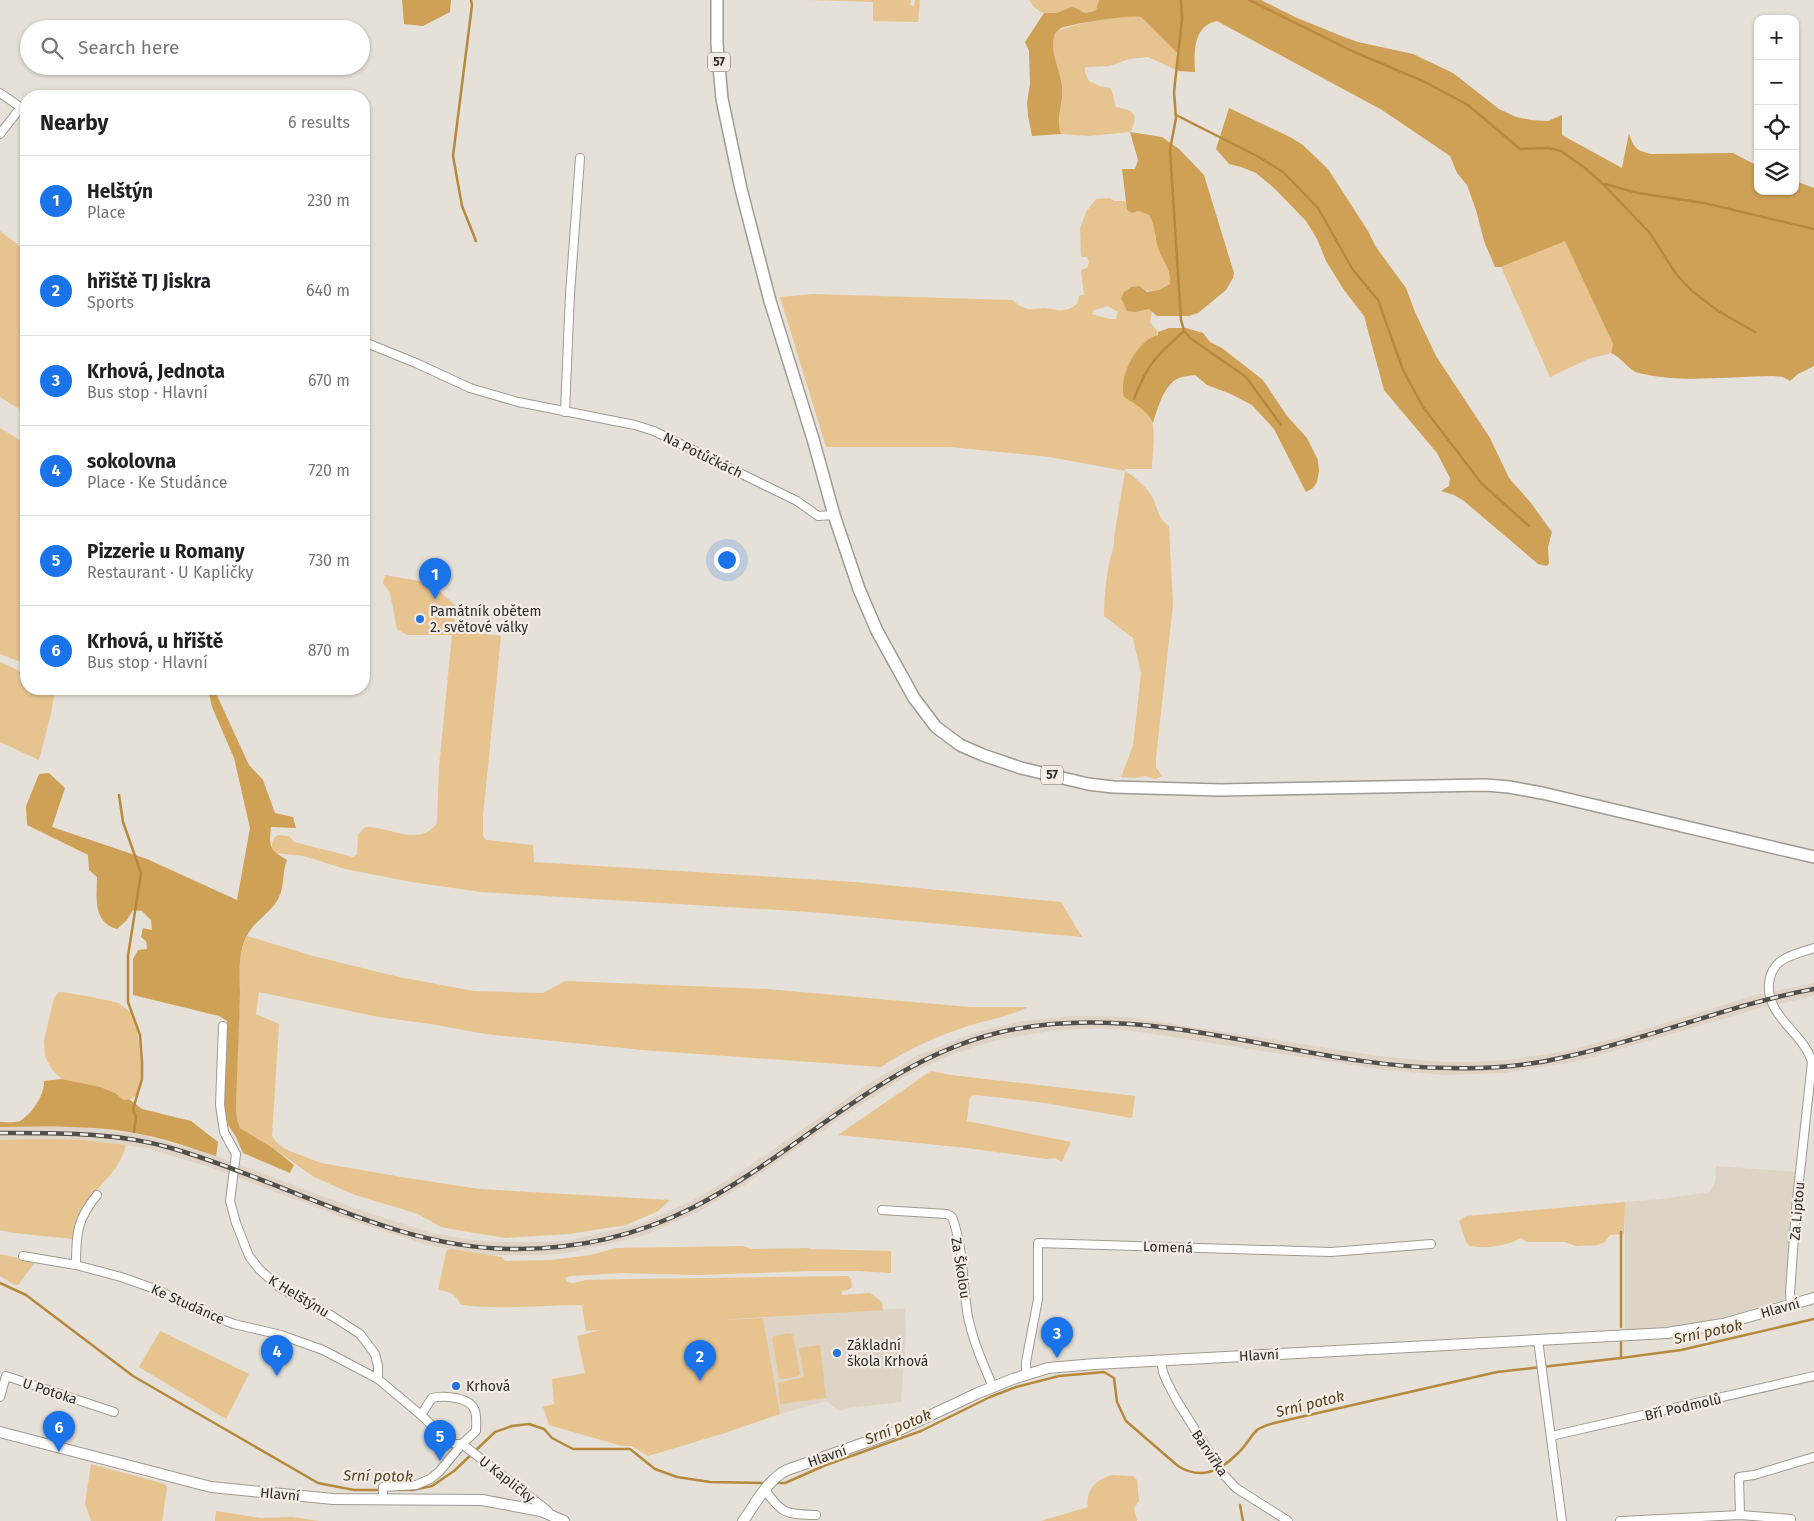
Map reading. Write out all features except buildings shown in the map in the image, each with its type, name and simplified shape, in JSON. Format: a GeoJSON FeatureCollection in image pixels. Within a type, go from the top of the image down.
{"type":"FeatureCollection","features":[{"type":"Feature","properties":{"kind":"main road","name":"57"},"geometry":{"type":"LineString","coordinates":[[717,0],[720,81],[726,123],[762,273],[848,560],[870,616],[888,652],[921,709],[936,728],[947,737],[982,755],[1021,768],[1088,784],[1139,789],[1228,790],[1457,785],[1509,787],[1542,792],[1814,856]]}},
{"type":"Feature","properties":{"kind":"street"},"geometry":{"type":"LineString","coordinates":[[0,93],[20,106]]}},
{"type":"Feature","properties":{"kind":"street"},"geometry":{"type":"LineString","coordinates":[[0,134],[20,113]]}},
{"type":"Feature","properties":{"kind":"street"},"geometry":{"type":"LineString","coordinates":[[565,412],[570,294],[580,158]]}},
{"type":"Feature","properties":{"kind":"street","name":"Na Potůčkách"},"geometry":{"type":"LineString","coordinates":[[370,344],[470,388],[518,402],[635,425],[654,431],[797,501],[818,516],[834,515]]}},
{"type":"Feature","properties":{"kind":"street","name":"Za Liptou"},"geometry":{"type":"LineString","coordinates":[[1791,1305],[1790,1293],[1796,1209],[1812,1062],[1806,1048],[1776,1012],[1769,986],[1770,975],[1780,960],[1814,948]]}},
{"type":"Feature","properties":{"kind":"street","name":"K Helštýnu"},"geometry":{"type":"LineString","coordinates":[[223,1026],[221,1118],[224,1132],[236,1154],[230,1201],[246,1250],[259,1269],[279,1287],[332,1316],[360,1334],[375,1354],[378,1366],[378,1379]]}},
{"type":"Feature","properties":{"kind":"street"},"geometry":{"type":"LineString","coordinates":[[76,1265],[76,1235],[78,1226],[88,1206],[97,1195]]}},
{"type":"Feature","properties":{"kind":"street","name":"Za Školou"},"geometry":{"type":"LineString","coordinates":[[882,1210],[947,1214],[952,1217],[962,1257],[968,1315],[974,1340],[993,1387]]}},
{"type":"Feature","properties":{"kind":"street","name":"Lomená"},"geometry":{"type":"LineString","coordinates":[[1026,1374],[1026,1362],[1037,1308],[1038,1243],[1332,1252],[1431,1244]]}},
{"type":"Feature","properties":{"kind":"street","name":"Ke Studánce"},"geometry":{"type":"LineString","coordinates":[[23,1256],[76,1265],[121,1277],[158,1290],[194,1309],[234,1324],[281,1335],[323,1350],[378,1379],[421,1416]]}},
{"type":"Feature","properties":{"kind":"street","name":"Hlavní"},"geometry":{"type":"LineString","coordinates":[[743,1521],[776,1477],[792,1468],[910,1426],[993,1387],[1026,1374],[1070,1365],[1692,1330],[1723,1324],[1814,1300]]}},
{"type":"Feature","properties":{"kind":"street"},"geometry":{"type":"LineString","coordinates":[[1538,1340],[1562,1521]]}},
{"type":"Feature","properties":{"kind":"street","name":"Barvířka"},"geometry":{"type":"LineString","coordinates":[[1161,1360],[1167,1382],[1220,1469],[1236,1488],[1288,1521]]}},
{"type":"Feature","properties":{"kind":"street","name":"U Potoka"},"geometry":{"type":"LineString","coordinates":[[0,1397],[6,1376],[114,1412]]}},
{"type":"Feature","properties":{"kind":"street","name":"Bří Podmolů"},"geometry":{"type":"LineString","coordinates":[[1551,1436],[1814,1376]]}},
{"type":"Feature","properties":{"kind":"street"},"geometry":{"type":"LineString","coordinates":[[383,1493],[430,1480],[465,1446],[476,1431],[476,1412],[472,1405],[465,1400],[432,1398],[421,1416]]}},
{"type":"Feature","properties":{"kind":"street","name":"U Kapličky"},"geometry":{"type":"LineString","coordinates":[[421,1416],[447,1440],[465,1446],[552,1515]]}},
{"type":"Feature","properties":{"kind":"street","name":"Hlavní"},"geometry":{"type":"LineString","coordinates":[[0,1432],[211,1487],[333,1499],[383,1493],[482,1500],[512,1504],[552,1515],[564,1521]]}},
{"type":"Feature","properties":{"kind":"street"},"geometry":{"type":"LineString","coordinates":[[1740,1515],[1739,1477],[1754,1475],[1814,1458]]}},
{"type":"Feature","properties":{"kind":"street"},"geometry":{"type":"LineString","coordinates":[[766,1488],[783,1511],[792,1514],[816,1515]]}},
{"type":"Feature","properties":{"kind":"street"},"geometry":{"type":"LineString","coordinates":[[1620,1521],[1740,1515],[1791,1518]]}},
{"type":"Feature","properties":{"kind":"shaded area"},"geometry":{"type":"Polygon","coordinates":[[[402,0],[451,0],[450,12],[423,26],[404,24],[402,0]]]}},
{"type":"Feature","properties":{"kind":"shaded area"},"geometry":{"type":"Polygon","coordinates":[[[810,0],[911,0],[910,5],[914,6],[915,0],[920,0],[918,22],[873,21],[873,2],[810,0]]]}},
{"type":"Feature","properties":{"kind":"shaded area"},"geometry":{"type":"Polygon","coordinates":[[[1029,0],[1099,0],[1096,10],[1089,12],[1072,7],[1060,13],[1048,14],[1038,10],[1029,0]]]}},
{"type":"Feature","properties":{"kind":"shaded area"},"geometry":{"type":"Polygon","coordinates":[[[1099,0],[1261,0],[1295,17],[1358,42],[1413,54],[1453,73],[1499,109],[1516,117],[1548,121],[1562,115],[1562,135],[1622,168],[1629,133],[1636,148],[1651,154],[1733,153],[1754,164],[1754,195],[1799,195],[1799,182],[1814,188],[1814,366],[1798,374],[1790,381],[1783,377],[1773,376],[1689,379],[1635,372],[1611,353],[1613,344],[1565,241],[1501,267],[1495,267],[1484,241],[1467,185],[1457,173],[1450,156],[1382,110],[1217,21],[1203,28],[1199,34],[1195,48],[1195,72],[1178,71],[1178,54],[1141,17],[1102,20],[1061,28],[1055,33],[1053,48],[1062,87],[1059,116],[1061,134],[1032,136],[1027,103],[1030,84],[1029,51],[1025,42],[1044,13],[1057,13],[1072,7],[1085,12],[1096,10],[1099,0]]]}},
{"type":"Feature","properties":{"kind":"shaded area"},"geometry":{"type":"Polygon","coordinates":[[[1136,15],[1141,17],[1178,54],[1178,71],[1148,57],[1129,59],[1109,66],[1085,68],[1089,81],[1099,86],[1111,88],[1116,107],[1131,111],[1134,114],[1135,121],[1130,132],[1089,136],[1060,134],[1059,122],[1062,92],[1053,48],[1055,33],[1071,26],[1136,15]]]}},
{"type":"Feature","properties":{"kind":"shaded area"},"geometry":{"type":"Polygon","coordinates":[[[1229,108],[1303,145],[1328,169],[1368,231],[1376,247],[1406,288],[1436,356],[1490,438],[1509,478],[1531,503],[1552,532],[1548,547],[1549,563],[1547,566],[1538,564],[1464,501],[1454,495],[1441,491],[1449,486],[1450,478],[1437,453],[1384,390],[1364,316],[1344,290],[1326,261],[1317,239],[1306,221],[1274,188],[1256,173],[1229,164],[1216,149],[1229,108]]]}},
{"type":"Feature","properties":{"kind":"shaded area"},"geometry":{"type":"Polygon","coordinates":[[[1130,132],[1162,137],[1179,149],[1204,175],[1234,273],[1226,290],[1198,313],[1189,316],[1157,316],[1149,309],[1136,312],[1127,311],[1121,298],[1124,292],[1131,287],[1139,286],[1147,292],[1159,290],[1170,284],[1168,271],[1157,246],[1153,223],[1149,215],[1138,211],[1132,213],[1127,210],[1122,169],[1135,169],[1138,160],[1130,132]]]}},
{"type":"Feature","properties":{"kind":"shaded area"},"geometry":{"type":"Polygon","coordinates":[[[1110,198],[1114,201],[1125,201],[1127,210],[1149,215],[1155,227],[1155,237],[1171,278],[1171,284],[1157,290],[1131,287],[1124,292],[1121,298],[1136,312],[1149,309],[1152,311],[1150,322],[1158,332],[1124,397],[1145,411],[1152,422],[1154,435],[1152,469],[1125,469],[1125,471],[1050,457],[950,447],[826,447],[780,297],[813,294],[1012,300],[1027,309],[1066,310],[1078,303],[1079,296],[1084,295],[1081,270],[1087,268],[1089,262],[1087,257],[1081,257],[1080,229],[1086,212],[1096,199],[1110,198]],[[1108,306],[1094,310],[1092,314],[1116,319],[1118,312],[1108,306]]]}},
{"type":"Feature","properties":{"kind":"shaded area"},"geometry":{"type":"Polygon","coordinates":[[[0,231],[20,246],[20,409],[0,397],[0,231]]]}},
{"type":"Feature","properties":{"kind":"shaded area"},"geometry":{"type":"Polygon","coordinates":[[[1565,240],[1613,344],[1611,353],[1588,359],[1550,377],[1501,267],[1565,240]]]}},
{"type":"Feature","properties":{"kind":"shaded area"},"geometry":{"type":"Polygon","coordinates":[[[1169,328],[1186,328],[1203,333],[1210,342],[1222,348],[1263,380],[1287,416],[1307,438],[1318,460],[1319,471],[1317,482],[1313,488],[1306,492],[1274,429],[1252,405],[1231,394],[1207,385],[1195,375],[1179,378],[1169,386],[1165,391],[1153,423],[1144,411],[1124,397],[1124,380],[1136,352],[1150,338],[1158,335],[1158,332],[1169,328]]]}},
{"type":"Feature","properties":{"kind":"shaded area"},"geometry":{"type":"Polygon","coordinates":[[[0,428],[20,440],[20,662],[0,654],[0,428]]]}},
{"type":"Feature","properties":{"kind":"shaded area"},"geometry":{"type":"Polygon","coordinates":[[[1125,471],[1149,492],[1162,520],[1169,526],[1173,605],[1156,758],[1156,767],[1162,776],[1155,779],[1145,776],[1136,778],[1121,777],[1133,746],[1141,673],[1133,638],[1104,616],[1106,583],[1125,471]]]}},
{"type":"Feature","properties":{"kind":"shaded area"},"geometry":{"type":"Polygon","coordinates":[[[385,575],[430,583],[456,606],[453,631],[501,636],[483,816],[483,836],[486,840],[533,845],[534,862],[855,882],[1061,902],[1082,937],[810,912],[481,892],[412,882],[345,869],[304,856],[274,853],[272,843],[278,835],[289,836],[294,842],[353,857],[357,854],[358,835],[365,827],[413,835],[422,834],[430,830],[437,823],[439,767],[452,635],[407,635],[397,629],[390,593],[383,583],[385,575]]]}},
{"type":"Feature","properties":{"kind":"shaded area"},"geometry":{"type":"Polygon","coordinates":[[[0,662],[20,671],[20,695],[54,695],[39,760],[0,742],[0,662]]]}},
{"type":"Feature","properties":{"kind":"shaded area"},"geometry":{"type":"Polygon","coordinates":[[[209,695],[217,695],[249,765],[263,780],[275,813],[293,817],[296,828],[271,827],[271,847],[287,860],[282,888],[279,897],[271,909],[246,937],[241,951],[236,1108],[240,1128],[273,1148],[294,1165],[290,1173],[243,1153],[227,1123],[224,1103],[227,1021],[219,1016],[133,995],[133,959],[138,950],[147,949],[146,941],[141,937],[143,928],[152,930],[151,920],[142,911],[133,910],[127,920],[117,929],[109,926],[100,915],[97,900],[97,877],[89,870],[88,855],[27,825],[26,806],[39,774],[49,773],[65,788],[52,827],[147,859],[237,900],[250,828],[234,758],[212,707],[209,695]]]}},
{"type":"Feature","properties":{"kind":"shaded area"},"geometry":{"type":"Polygon","coordinates":[[[247,936],[313,956],[399,977],[474,991],[543,993],[565,981],[767,989],[969,1007],[1028,1007],[943,1035],[921,1044],[881,1067],[642,1050],[485,1034],[379,1017],[259,992],[256,1014],[279,1024],[272,1136],[285,1149],[321,1163],[479,1189],[670,1200],[658,1211],[626,1225],[569,1234],[506,1238],[441,1227],[418,1214],[355,1195],[314,1177],[273,1148],[240,1128],[236,1108],[240,966],[241,952],[247,936]]]}},
{"type":"Feature","properties":{"kind":"shaded area"},"geometry":{"type":"Polygon","coordinates":[[[1814,983],[1814,996],[1760,1008],[1590,1058],[1505,1073],[1444,1075],[1385,1070],[1127,1030],[1100,1028],[1050,1031],[997,1040],[954,1054],[903,1078],[842,1117],[746,1184],[698,1212],[643,1236],[573,1252],[546,1255],[489,1255],[431,1246],[352,1221],[212,1168],[146,1148],[83,1140],[0,1140],[0,1127],[84,1127],[148,1136],[216,1156],[357,1209],[434,1234],[490,1242],[571,1240],[639,1224],[692,1201],[739,1173],[868,1084],[918,1055],[974,1033],[1022,1021],[1074,1016],[1128,1017],[1386,1057],[1445,1062],[1473,1062],[1504,1060],[1561,1052],[1616,1038],[1756,995],[1814,983]]]}},
{"type":"Feature","properties":{"kind":"shaded area"},"geometry":{"type":"Polygon","coordinates":[[[59,992],[116,1003],[132,1014],[137,1030],[141,1070],[138,1092],[135,1097],[124,1100],[115,1093],[85,1084],[64,1081],[50,1066],[45,1056],[44,1041],[54,998],[59,992]]]}},
{"type":"Feature","properties":{"kind":"shaded area"},"geometry":{"type":"Polygon","coordinates":[[[931,1071],[951,1075],[1135,1096],[1132,1118],[1045,1103],[977,1095],[971,1096],[967,1121],[1071,1142],[1062,1162],[1055,1158],[1046,1159],[967,1148],[838,1135],[931,1071]]]}},
{"type":"Feature","properties":{"kind":"shaded area"},"geometry":{"type":"Polygon","coordinates":[[[61,1079],[100,1087],[115,1093],[124,1100],[129,1099],[142,1109],[191,1121],[218,1142],[216,1156],[132,1132],[94,1128],[0,1127],[0,1122],[18,1122],[29,1114],[40,1098],[44,1081],[61,1079]]]}},
{"type":"Feature","properties":{"kind":"shaded area"},"geometry":{"type":"Polygon","coordinates":[[[0,1140],[83,1140],[126,1145],[117,1166],[81,1210],[75,1222],[73,1239],[0,1230],[0,1140]]]}},
{"type":"Feature","properties":{"kind":"shaded area"},"geometry":{"type":"Polygon","coordinates":[[[1716,1166],[1797,1172],[1785,1299],[1694,1324],[1625,1330],[1625,1202],[1710,1192],[1715,1182],[1716,1166]]]}},
{"type":"Feature","properties":{"kind":"shaded area"},"geometry":{"type":"Polygon","coordinates":[[[1625,1202],[1624,1234],[1610,1235],[1605,1242],[1598,1245],[1576,1246],[1565,1242],[1527,1242],[1521,1238],[1496,1246],[1470,1246],[1466,1242],[1459,1221],[1466,1216],[1625,1202]]]}},
{"type":"Feature","properties":{"kind":"shaded area"},"geometry":{"type":"Polygon","coordinates":[[[743,1246],[752,1249],[808,1248],[891,1251],[891,1273],[811,1271],[697,1275],[623,1273],[570,1276],[565,1278],[567,1282],[573,1283],[586,1280],[624,1279],[848,1276],[851,1279],[852,1287],[842,1291],[842,1295],[870,1293],[882,1302],[883,1310],[720,1320],[763,1318],[780,1414],[648,1456],[632,1446],[622,1446],[549,1425],[543,1407],[554,1404],[552,1379],[585,1373],[577,1336],[601,1330],[586,1331],[582,1305],[506,1307],[461,1305],[452,1294],[438,1290],[446,1253],[447,1250],[451,1249],[502,1257],[505,1261],[550,1260],[591,1255],[616,1248],[743,1246]]]}},
{"type":"Feature","properties":{"kind":"shaded area"},"geometry":{"type":"Polygon","coordinates":[[[0,1254],[35,1262],[18,1285],[15,1285],[0,1276],[0,1254]]]}},
{"type":"Feature","properties":{"kind":"shaded area","name":"Základní škola Krhová"},"geometry":{"type":"Polygon","coordinates":[[[905,1308],[906,1334],[901,1402],[849,1408],[839,1411],[826,1401],[780,1414],[763,1318],[905,1308]]]}},
{"type":"Feature","properties":{"kind":"shaded area"},"geometry":{"type":"Polygon","coordinates":[[[160,1331],[249,1374],[226,1419],[139,1367],[160,1331]]]}},
{"type":"Feature","properties":{"kind":"shaded area"},"geometry":{"type":"Polygon","coordinates":[[[790,1333],[793,1335],[800,1374],[793,1378],[781,1379],[779,1378],[772,1339],[774,1336],[790,1333]]]}},
{"type":"Feature","properties":{"kind":"shaded area"},"geometry":{"type":"Polygon","coordinates":[[[820,1345],[826,1398],[780,1404],[778,1383],[804,1377],[799,1348],[820,1345]]]}},
{"type":"Feature","properties":{"kind":"shaded area"},"geometry":{"type":"Polygon","coordinates":[[[91,1464],[165,1484],[167,1488],[162,1521],[91,1521],[85,1503],[91,1464]]]}},
{"type":"Feature","properties":{"kind":"shaded area"},"geometry":{"type":"Polygon","coordinates":[[[1112,1475],[1133,1476],[1137,1480],[1139,1501],[1134,1508],[1137,1521],[1041,1521],[1088,1507],[1090,1491],[1093,1486],[1112,1475]]]}},
{"type":"Feature","properties":{"kind":"shaded area"},"geometry":{"type":"Polygon","coordinates":[[[216,1511],[261,1518],[292,1517],[319,1521],[215,1521],[216,1511]]]}},
{"type":"Feature","properties":{"kind":"waterway"},"geometry":{"type":"LineString","coordinates":[[471,0],[472,5],[453,156],[462,206],[476,241]]}},
{"type":"Feature","properties":{"kind":"waterway"},"geometry":{"type":"LineString","coordinates":[[1181,0],[1182,19],[1174,92],[1176,118],[1170,150],[1181,320],[1184,331],[1190,338],[1246,377],[1281,425]]}},
{"type":"Feature","properties":{"kind":"waterway"},"geometry":{"type":"LineString","coordinates":[[1249,0],[1352,51],[1425,82],[1468,105],[1520,149],[1548,148],[1561,151],[1603,184],[1650,233],[1676,274],[1692,291],[1718,311],[1755,332]]}},
{"type":"Feature","properties":{"kind":"waterway"},"geometry":{"type":"LineString","coordinates":[[1176,115],[1259,157],[1283,172],[1318,208],[1353,270],[1378,300],[1403,370],[1423,407],[1482,484],[1529,526]]}},
{"type":"Feature","properties":{"kind":"waterway"},"geometry":{"type":"LineString","coordinates":[[1605,184],[1638,193],[1704,203],[1814,229]]}},
{"type":"Feature","properties":{"kind":"waterway"},"geometry":{"type":"LineString","coordinates":[[1134,399],[1154,361],[1184,331]]}},
{"type":"Feature","properties":{"kind":"waterway"},"geometry":{"type":"LineString","coordinates":[[119,795],[123,822],[141,873],[128,956],[128,1002],[140,1035],[142,1062],[142,1079],[133,1109],[136,1117],[134,1132]]}},
{"type":"Feature","properties":{"kind":"waterway"},"geometry":{"type":"LineString","coordinates":[[1621,1232],[1621,1327]]}},
{"type":"Feature","properties":{"kind":"waterway","name":"Srní potok"},"geometry":{"type":"LineString","coordinates":[[0,1283],[26,1295],[133,1376],[318,1483],[354,1490],[381,1490]]}},
{"type":"Feature","properties":{"kind":"waterway","name":"Srní potok"},"geometry":{"type":"LineString","coordinates":[[774,1483],[785,1483],[826,1465],[921,1431],[990,1397],[1016,1387],[1059,1376],[1104,1372],[1114,1378],[1117,1402],[1126,1421],[1178,1466],[1194,1473],[1202,1473],[1209,1472],[1223,1465],[1240,1451],[1257,1430],[1273,1423],[1497,1372],[1681,1350],[1814,1319]]}},
{"type":"Feature","properties":{"kind":"waterway"},"geometry":{"type":"LineString","coordinates":[[1621,1341],[1621,1358]]}},
{"type":"Feature","properties":{"kind":"waterway","name":"Srní potok"},"geometry":{"type":"LineString","coordinates":[[399,1490],[413,1490],[432,1486],[454,1471],[495,1432],[512,1426],[529,1424],[544,1429],[552,1438],[573,1449],[630,1449],[655,1469],[677,1477],[710,1482],[766,1483]]}},
{"type":"Feature","properties":{"kind":"waterway"},"geometry":{"type":"LineString","coordinates":[[1240,1505],[1243,1521]]}},
{"type":"Feature","properties":{"kind":"railway"},"geometry":{"type":"LineString","coordinates":[[0,1133],[86,1134],[150,1143],[214,1162],[384,1226],[428,1238],[472,1246],[517,1249],[540,1248],[607,1239],[671,1218],[730,1186],[877,1087],[915,1065],[955,1047],[997,1033],[1054,1024],[1111,1023],[1168,1028],[1394,1065],[1480,1068],[1537,1063],[1596,1050],[1751,1004],[1814,989]]}},
{"type":"Feature","properties":{"kind":"place","name":"Helštýn"},"geometry":{"type":"Point","coordinates":[435,599]}},
{"type":"Feature","properties":{"kind":"place","name":"Památník obětem 2. světové války"},"geometry":{"type":"Point","coordinates":[420,619]}},
{"type":"Feature","properties":{"kind":"place","name":"Základní škola Krhová"},"geometry":{"type":"Point","coordinates":[837,1353]}},
{"type":"Feature","properties":{"kind":"place","name":"Krhová, Jednota"},"geometry":{"type":"Point","coordinates":[1057,1358]}},
{"type":"Feature","properties":{"kind":"place","name":"sokolovna"},"geometry":{"type":"Point","coordinates":[277,1376]}},
{"type":"Feature","properties":{"kind":"place","name":"hřiště TJ Jiskra"},"geometry":{"type":"Point","coordinates":[700,1381]}},
{"type":"Feature","properties":{"kind":"place","name":"Krhová"},"geometry":{"type":"Point","coordinates":[456,1386]}},
{"type":"Feature","properties":{"kind":"place","name":"Krhová, u hřiště"},"geometry":{"type":"Point","coordinates":[59,1452]}},
{"type":"Feature","properties":{"kind":"place","name":"Pizzerie u Romany"},"geometry":{"type":"Point","coordinates":[440,1461]}}]}
